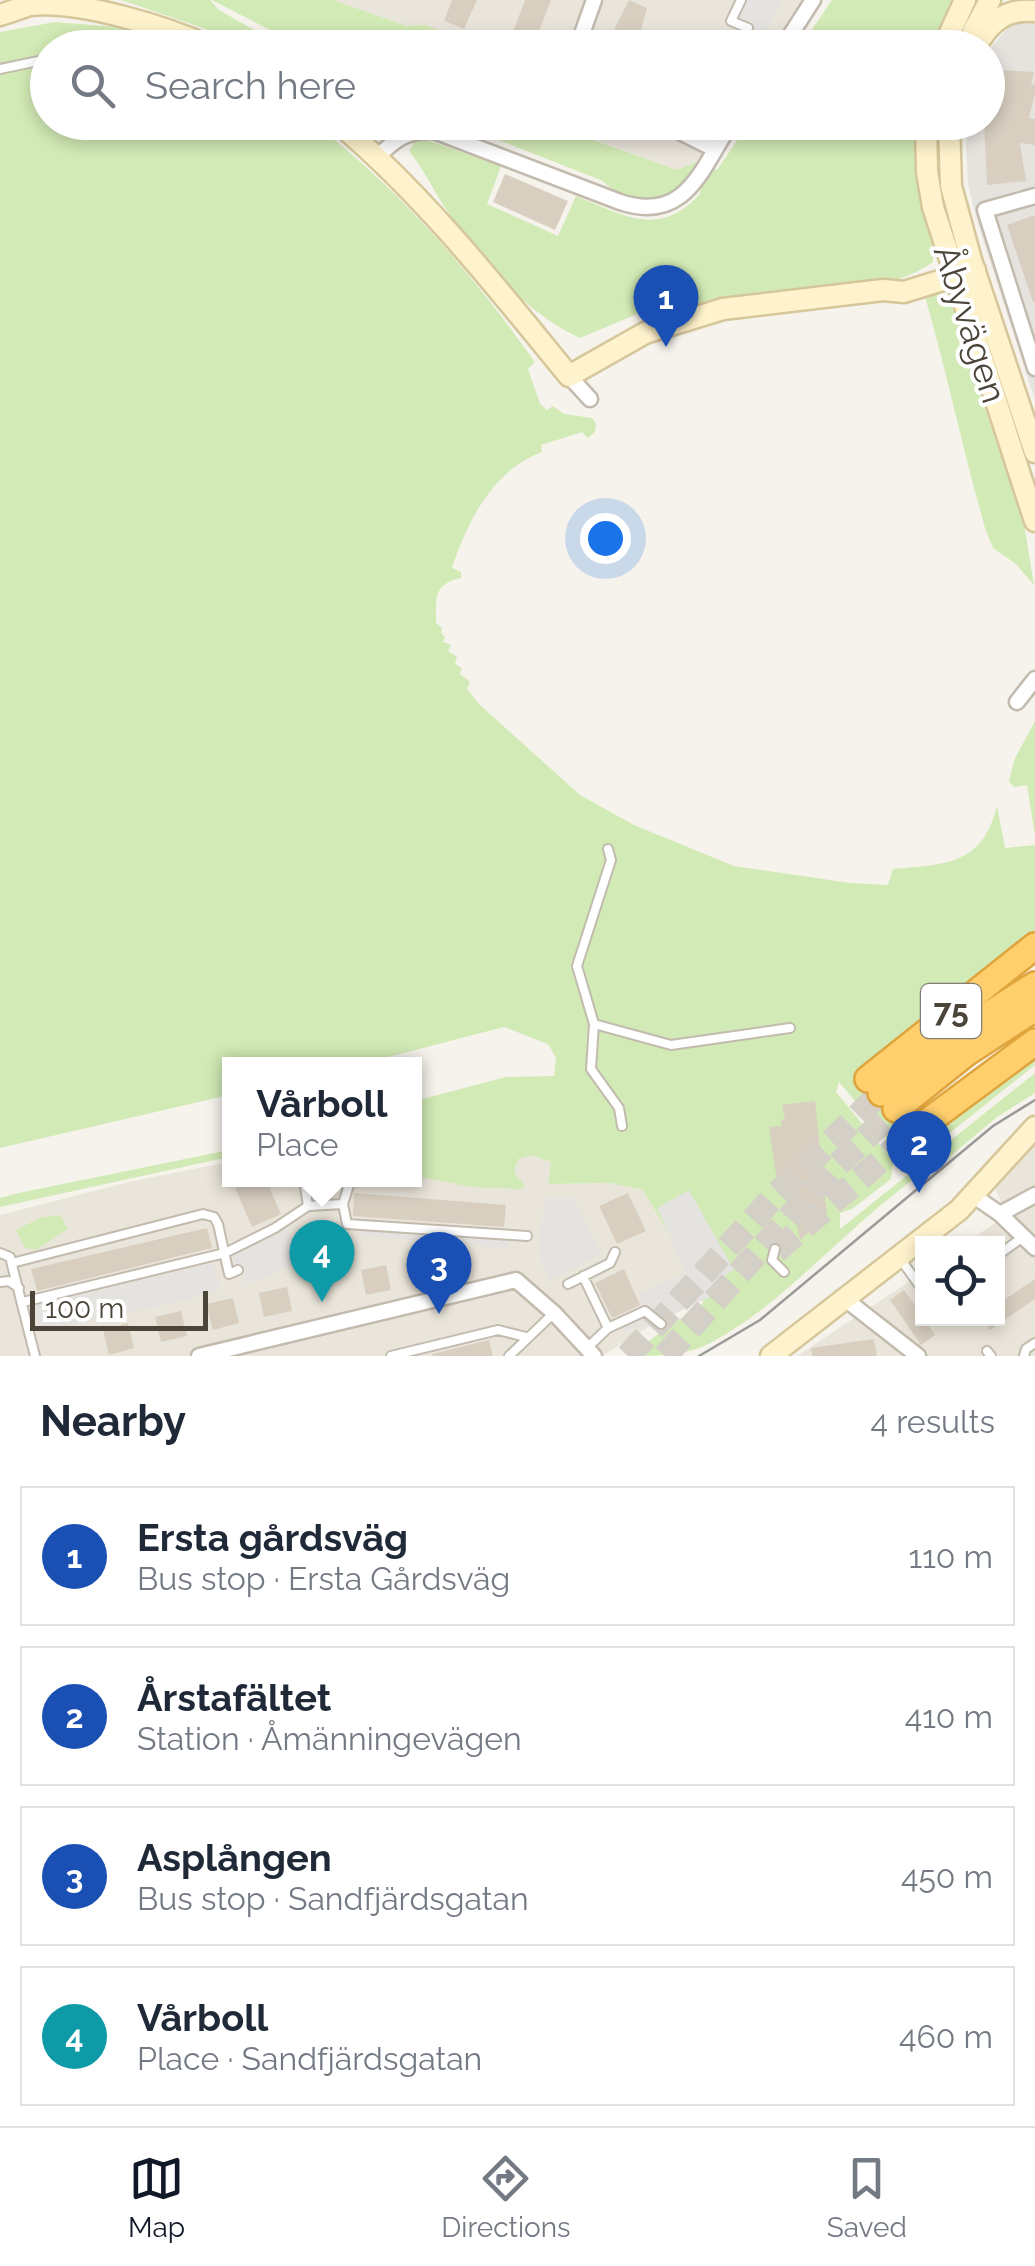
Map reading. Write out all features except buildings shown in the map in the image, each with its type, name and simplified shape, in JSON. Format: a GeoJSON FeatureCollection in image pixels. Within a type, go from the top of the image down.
{"type":"FeatureCollection","features":[{"type":"Feature","properties":{"kind":"highway","name":"75"},"geometry":{"type":"LineString","coordinates":[[882,1094],[1035,946]]}},
{"type":"Feature","properties":{"kind":"highway","name":"75"},"geometry":{"type":"LineString","coordinates":[[882,1094],[954,1037],[1035,985]]}},
{"type":"Feature","properties":{"kind":"highway","name":"75"},"geometry":{"type":"LineString","coordinates":[[882,1094],[966,1053],[1035,1008]]}},
{"type":"Feature","properties":{"kind":"highway","name":"75"},"geometry":{"type":"LineString","coordinates":[[915,1131],[957,1096],[1035,1042]]}},
{"type":"Feature","properties":{"kind":"street"},"geometry":{"type":"LineString","coordinates":[[583,30],[594,0]]}},
{"type":"Feature","properties":{"kind":"street"},"geometry":{"type":"LineString","coordinates":[[794,30],[813,0]]}},
{"type":"Feature","properties":{"kind":"street"},"geometry":{"type":"LineString","coordinates":[[951,30],[965,0]]}},
{"type":"Feature","properties":{"kind":"street"},"geometry":{"type":"LineString","coordinates":[[975,30],[990,0]]}},
{"type":"Feature","properties":{"kind":"street"},"geometry":{"type":"LineString","coordinates":[[0,16],[33,2],[130,16],[166,30]]}},
{"type":"Feature","properties":{"kind":"street"},"geometry":{"type":"LineString","coordinates":[[987,30],[994,20],[1027,6]]}},
{"type":"Feature","properties":{"kind":"street"},"geometry":{"type":"LineString","coordinates":[[357,140],[420,202],[590,399]]}},
{"type":"Feature","properties":{"kind":"street"},"geometry":{"type":"LineString","coordinates":[[377,158],[396,140]]}},
{"type":"Feature","properties":{"kind":"street"},"geometry":{"type":"LineString","coordinates":[[456,140],[642,209],[659,208],[683,196],[720,140]]}},
{"type":"Feature","properties":{"kind":"street"},"geometry":{"type":"LineString","coordinates":[[695,140],[714,149]]}},
{"type":"Feature","properties":{"kind":"street","name":"Åbyvägen"},"geometry":{"type":"LineString","coordinates":[[926,140],[927,172],[952,272],[1035,521]]}},
{"type":"Feature","properties":{"kind":"street","name":"Åbyvägen"},"geometry":{"type":"LineString","coordinates":[[949,140],[950,186],[1035,452]]}},
{"type":"Feature","properties":{"kind":"street"},"geometry":{"type":"LineString","coordinates":[[1035,196],[985,210],[1035,368]]}},
{"type":"Feature","properties":{"kind":"street"},"geometry":{"type":"LineString","coordinates":[[568,376],[644,333],[723,309],[884,290],[973,265]]}},
{"type":"Feature","properties":{"kind":"street"},"geometry":{"type":"LineString","coordinates":[[1035,679],[1017,702],[1035,694]]}},
{"type":"Feature","properties":{"kind":"street"},"geometry":{"type":"LineString","coordinates":[[771,1356],[974,1196],[1035,1126]]}},
{"type":"Feature","properties":{"kind":"street"},"geometry":{"type":"LineString","coordinates":[[1000,1214],[1035,1194]]}},
{"type":"Feature","properties":{"kind":"street"},"geometry":{"type":"LineString","coordinates":[[974,1196],[1000,1214],[1035,1248]]}},
{"type":"Feature","properties":{"kind":"street"},"geometry":{"type":"LineString","coordinates":[[200,1356],[259,1348],[516,1280],[591,1352]]}},
{"type":"Feature","properties":{"kind":"street"},"geometry":{"type":"LineString","coordinates":[[845,1299],[918,1356]]}},
{"type":"Feature","properties":{"kind":"lane"},"geometry":{"type":"LineString","coordinates":[[741,0],[731,21],[747,30]]}},
{"type":"Feature","properties":{"kind":"lane"},"geometry":{"type":"LineString","coordinates":[[0,69],[30,63]]}},
{"type":"Feature","properties":{"kind":"lane"},"geometry":{"type":"LineString","coordinates":[[608,849],[611,860],[577,966],[594,1024],[590,1069],[619,1108],[622,1126]]}},
{"type":"Feature","properties":{"kind":"lane"},"geometry":{"type":"LineString","coordinates":[[594,1024],[671,1045],[790,1028]]}},
{"type":"Feature","properties":{"kind":"lane"},"geometry":{"type":"LineString","coordinates":[[305,1187],[308,1206]]}},
{"type":"Feature","properties":{"kind":"lane"},"geometry":{"type":"LineString","coordinates":[[348,1187],[343,1204],[347,1224],[528,1236]]}},
{"type":"Feature","properties":{"kind":"lane"},"geometry":{"type":"LineString","coordinates":[[22,1302],[225,1252],[308,1206],[343,1204]]}},
{"type":"Feature","properties":{"kind":"lane"},"geometry":{"type":"LineString","coordinates":[[12,1263],[203,1214],[214,1217],[218,1224],[229,1274],[238,1270]]}},
{"type":"Feature","properties":{"kind":"lane"},"geometry":{"type":"LineString","coordinates":[[1005,1249],[1023,1237]]}},
{"type":"Feature","properties":{"kind":"lane"},"geometry":{"type":"LineString","coordinates":[[774,1249],[772,1260],[784,1272]]}},
{"type":"Feature","properties":{"kind":"lane"},"geometry":{"type":"LineString","coordinates":[[568,1284],[610,1263],[615,1252]]}},
{"type":"Feature","properties":{"kind":"lane"},"geometry":{"type":"LineString","coordinates":[[0,1253],[10,1257],[35,1356]]}},
{"type":"Feature","properties":{"kind":"lane"},"geometry":{"type":"LineString","coordinates":[[900,1257],[915,1279]]}},
{"type":"Feature","properties":{"kind":"lane"},"geometry":{"type":"LineString","coordinates":[[584,1276],[608,1328]]}},
{"type":"Feature","properties":{"kind":"lane"},"geometry":{"type":"LineString","coordinates":[[0,1282],[10,1281],[20,1288]]}},
{"type":"Feature","properties":{"kind":"lane"},"geometry":{"type":"LineString","coordinates":[[591,1352],[608,1328],[645,1311],[661,1324]]}},
{"type":"Feature","properties":{"kind":"lane"},"geometry":{"type":"LineString","coordinates":[[509,1356],[554,1313]]}},
{"type":"Feature","properties":{"kind":"lane"},"geometry":{"type":"LineString","coordinates":[[390,1356],[498,1330],[526,1337]]}},
{"type":"Feature","properties":{"kind":"lane"},"geometry":{"type":"LineString","coordinates":[[1024,1356],[1035,1343]]}},
{"type":"Feature","properties":{"kind":"shaded area"},"geometry":{"type":"Polygon","coordinates":[[[333,0],[803,0],[784,30],[436,30],[407,26],[333,0]]]}},
{"type":"Feature","properties":{"kind":"shaded area"},"geometry":{"type":"Polygon","coordinates":[[[744,0],[781,0],[766,30],[730,30],[744,0]]]}},
{"type":"Feature","properties":{"kind":"shaded area"},"geometry":{"type":"Polygon","coordinates":[[[1035,0],[1035,400],[968,185],[966,140],[1005,140],[1005,31],[1035,0]]]}},
{"type":"Feature","properties":{"kind":"shaded area"},"geometry":{"type":"Polygon","coordinates":[[[596,140],[711,140],[696,162],[677,170],[596,140]]]}},
{"type":"Feature","properties":{"kind":"shaded area"},"geometry":{"type":"Polygon","coordinates":[[[1035,1144],[1035,1356],[797,1356],[915,1278],[915,1326],[1005,1326],[1005,1236],[976,1236],[1006,1216],[995,1187],[1035,1144]]]}},
{"type":"Feature","properties":{"kind":"shaded area"},"geometry":{"type":"Polygon","coordinates":[[[422,1155],[518,1159],[531,1155],[551,1162],[548,1184],[610,1183],[643,1190],[703,1292],[602,1356],[0,1356],[0,1215],[222,1163],[222,1187],[422,1187],[422,1155]]]}},
{"type":"Feature","properties":{"kind":"shaded area"},"geometry":{"type":"Polygon","coordinates":[[[689,1190],[734,1270],[723,1277],[729,1288],[655,1323],[623,1332],[619,1324],[644,1311],[639,1295],[687,1273],[657,1208],[689,1190]]]}},
{"type":"Feature","properties":{"kind":"shaded area"},"geometry":{"type":"Polygon","coordinates":[[[545,1198],[575,1198],[602,1254],[550,1281],[538,1252],[545,1198]]]}},
{"type":"Feature","properties":{"kind":"shaded area"},"geometry":{"type":"Polygon","coordinates":[[[362,1221],[509,1237],[507,1248],[360,1236],[362,1221]]]}},
{"type":"Feature","properties":{"kind":"shaded area"},"geometry":{"type":"Polygon","coordinates":[[[289,1228],[302,1260],[245,1285],[231,1254],[289,1228]]]}},
{"type":"Feature","properties":{"kind":"shaded area"},"geometry":{"type":"Polygon","coordinates":[[[213,1263],[220,1292],[40,1332],[33,1303],[213,1263]]]}},
{"type":"Feature","properties":{"kind":"green space"},"geometry":{"type":"Polygon","coordinates":[[[121,0],[210,0],[219,10],[254,30],[208,30],[121,0]]]}},
{"type":"Feature","properties":{"kind":"green space"},"geometry":{"type":"Polygon","coordinates":[[[212,0],[333,0],[407,26],[425,25],[439,30],[270,30],[212,0]]]}},
{"type":"Feature","properties":{"kind":"green space"},"geometry":{"type":"Polygon","coordinates":[[[832,0],[951,0],[938,30],[812,30],[832,0]]]}},
{"type":"Feature","properties":{"kind":"green space"},"geometry":{"type":"Polygon","coordinates":[[[55,22],[126,30],[30,30],[30,140],[335,140],[405,204],[486,297],[535,362],[528,369],[540,404],[547,410],[553,406],[564,414],[592,418],[595,432],[588,438],[582,432],[541,445],[542,452],[509,471],[496,484],[474,516],[458,551],[452,568],[461,572],[461,578],[441,588],[436,606],[436,623],[442,628],[443,642],[451,645],[448,651],[457,657],[455,664],[462,668],[460,674],[470,682],[467,689],[580,795],[634,825],[734,866],[850,883],[888,885],[893,869],[959,858],[982,840],[997,806],[1005,848],[1035,845],[1035,937],[860,1070],[922,1141],[1035,1054],[1035,1065],[915,1157],[896,1150],[839,1082],[836,1092],[893,1161],[891,1179],[852,1209],[840,1213],[840,1229],[1035,1073],[1035,1093],[907,1184],[761,1310],[702,1347],[675,1354],[627,1356],[703,1303],[703,1292],[643,1190],[610,1183],[548,1184],[551,1162],[531,1155],[518,1159],[514,1172],[525,1186],[521,1189],[472,1187],[422,1177],[422,1099],[506,1077],[554,1076],[556,1058],[548,1044],[504,1027],[388,1057],[222,1057],[222,1097],[0,1148],[0,32],[55,22]]]}},
{"type":"Feature","properties":{"kind":"green space"},"geometry":{"type":"Polygon","coordinates":[[[427,140],[501,166],[487,204],[558,236],[576,196],[625,216],[655,219],[685,208],[700,194],[711,167],[717,170],[737,140],[917,140],[922,202],[934,250],[933,262],[877,285],[775,293],[667,308],[663,303],[580,338],[540,314],[503,280],[455,222],[409,151],[414,143],[427,140]]]}},
{"type":"Feature","properties":{"kind":"green space"},"geometry":{"type":"Polygon","coordinates":[[[498,140],[594,140],[677,170],[696,162],[680,187],[656,199],[628,197],[603,181],[498,140]]]}},
{"type":"Feature","properties":{"kind":"green space"},"geometry":{"type":"Polygon","coordinates":[[[934,291],[953,301],[970,366],[1023,518],[1034,585],[1016,564],[993,548],[986,531],[924,293],[934,291]]]}},
{"type":"Feature","properties":{"kind":"green space"},"geometry":{"type":"Polygon","coordinates":[[[1035,721],[1035,836],[1027,785],[1014,787],[1009,781],[1015,758],[1035,721]]]}},
{"type":"Feature","properties":{"kind":"green space"},"geometry":{"type":"Polygon","coordinates":[[[222,1151],[222,1159],[0,1207],[0,1198],[222,1151]]]}},
{"type":"Feature","properties":{"kind":"green space"},"geometry":{"type":"Polygon","coordinates":[[[60,1215],[68,1229],[36,1250],[25,1248],[16,1230],[42,1217],[60,1215]]]}},
{"type":"Feature","properties":{"kind":"tunnel"},"geometry":{"type":"LineString","coordinates":[[628,1356],[771,1200],[881,1093]]}},
{"type":"Feature","properties":{"kind":"tunnel"},"geometry":{"type":"LineString","coordinates":[[665,1356],[830,1172],[896,1109]]}},
{"type":"Feature","properties":{"kind":"tunnel"},"geometry":{"type":"LineString","coordinates":[[776,1251],[915,1131]]}},
{"type":"Feature","properties":{"kind":"tram line"},"geometry":{"type":"LineString","coordinates":[[699,1356],[760,1320],[993,1126],[1035,1100]]}},
{"type":"Feature","properties":{"kind":"place","name":"Ersta gårdsväg"},"geometry":{"type":"Point","coordinates":[666,347]}},
{"type":"Feature","properties":{"kind":"place","name":"Årstafältet"},"geometry":{"type":"Point","coordinates":[919,1193]}},
{"type":"Feature","properties":{"kind":"place","name":"Vårboll"},"geometry":{"type":"Point","coordinates":[322,1302]}},
{"type":"Feature","properties":{"kind":"place","name":"Asplången"},"geometry":{"type":"Point","coordinates":[439,1314]}}]}
